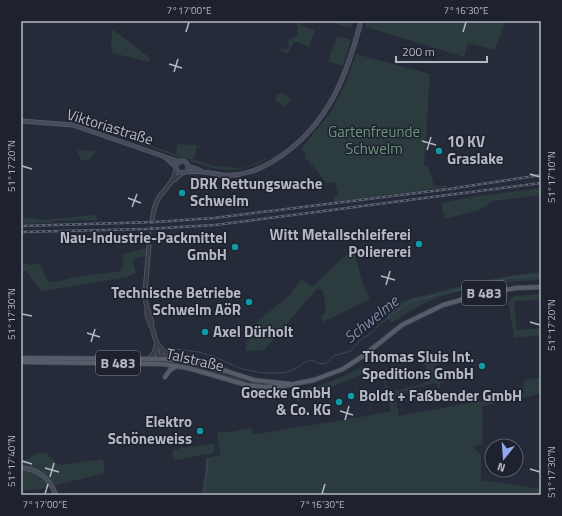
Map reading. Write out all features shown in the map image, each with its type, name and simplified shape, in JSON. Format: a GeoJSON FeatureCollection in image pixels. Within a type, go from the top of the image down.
{"type":"FeatureCollection","features":[{"type":"Feature","properties":{"kind":"main road"},"geometry":{"type":"LineString","coordinates":[[203,172],[188,166],[185,162],[180,162],[177,164],[176,168],[179,172],[184,173],[203,172],[230,175],[250,172],[266,166],[298,144],[318,121],[335,94],[345,73],[361,21]]}},
{"type":"Feature","properties":{"kind":"main road","name":"Viktoriastraße"},"geometry":{"type":"LineString","coordinates":[[21,121],[73,125],[180,162]]}},
{"type":"Feature","properties":{"kind":"main road","name":"Viktoriastraße"},"geometry":{"type":"LineString","coordinates":[[166,158],[176,168]]}},
{"type":"Feature","properties":{"kind":"main road"},"geometry":{"type":"LineString","coordinates":[[184,173],[188,166]]}},
{"type":"Feature","properties":{"kind":"main road","name":"Talstraße"},"geometry":{"type":"LineString","coordinates":[[21,358],[150,358],[247,385],[273,387],[284,386],[318,379],[343,369],[363,356],[402,325],[443,305],[486,293],[516,288],[541,287]]}},
{"type":"Feature","properties":{"kind":"main road","name":"Talstraße"},"geometry":{"type":"LineString","coordinates":[[21,362],[177,360],[198,362],[254,380],[290,384]]}},
{"type":"Feature","properties":{"kind":"main road"},"geometry":{"type":"LineString","coordinates":[[165,377],[170,370],[178,366]]}},
{"type":"Feature","properties":{"kind":"main road"},"geometry":{"type":"LineString","coordinates":[[21,468],[32,470],[44,476],[52,486],[56,495]]}},
{"type":"Feature","properties":{"kind":"street"},"geometry":{"type":"LineString","coordinates":[[152,220],[158,200],[175,175],[176,168]]}},
{"type":"Feature","properties":{"kind":"street"},"geometry":{"type":"LineString","coordinates":[[171,182],[184,173]]}},
{"type":"Feature","properties":{"kind":"street"},"geometry":{"type":"LineString","coordinates":[[149,246],[145,292],[147,308],[152,323],[151,326],[161,361]]}},
{"type":"Feature","properties":{"kind":"street"},"geometry":{"type":"LineString","coordinates":[[157,345],[177,360]]}},
{"type":"Feature","properties":{"kind":"street"},"geometry":{"type":"LineString","coordinates":[[150,358],[153,355],[157,345]]}},
{"type":"Feature","properties":{"kind":"street"},"geometry":{"type":"LineString","coordinates":[[161,348],[161,361]]}},
{"type":"Feature","properties":{"kind":"green space"},"geometry":{"type":"Polygon","coordinates":[[[297,21],[300,21],[302,26],[315,30],[309,47],[295,41],[287,54],[277,48],[281,47],[282,50],[289,48],[288,40],[298,35],[297,21]]]}},
{"type":"Feature","properties":{"kind":"green space"},"geometry":{"type":"Polygon","coordinates":[[[326,21],[354,21],[351,28],[326,21]]]}},
{"type":"Feature","properties":{"kind":"green space"},"geometry":{"type":"Polygon","coordinates":[[[365,21],[505,21],[495,50],[468,43],[464,57],[366,27],[365,21]]]}},
{"type":"Feature","properties":{"kind":"green space"},"geometry":{"type":"Polygon","coordinates":[[[112,29],[150,58],[150,62],[112,53],[112,29]]]}},
{"type":"Feature","properties":{"kind":"green space"},"geometry":{"type":"Polygon","coordinates":[[[337,36],[351,40],[343,66],[328,61],[337,36]]]}},
{"type":"Feature","properties":{"kind":"green space","name":"Gartenfreunde Schwelm"},"geometry":{"type":"Polygon","coordinates":[[[356,54],[430,74],[424,167],[428,166],[434,185],[447,185],[448,187],[334,202],[333,197],[338,196],[335,182],[326,183],[304,157],[306,154],[301,149],[330,113],[344,87],[356,54]]]}},
{"type":"Feature","properties":{"kind":"green space"},"geometry":{"type":"Polygon","coordinates":[[[282,92],[291,99],[285,107],[275,99],[277,95],[282,92]]]}},
{"type":"Feature","properties":{"kind":"green space"},"geometry":{"type":"Polygon","coordinates":[[[133,141],[176,154],[177,144],[197,145],[195,159],[185,160],[133,141]]]}},
{"type":"Feature","properties":{"kind":"green space"},"geometry":{"type":"Polygon","coordinates":[[[78,150],[95,151],[91,158],[84,161],[81,160],[78,150]]]}},
{"type":"Feature","properties":{"kind":"green space"},"geometry":{"type":"Polygon","coordinates":[[[269,158],[249,167],[229,170],[209,167],[188,160],[195,160],[215,166],[238,168],[246,167],[269,158]]]}},
{"type":"Feature","properties":{"kind":"green space"},"geometry":{"type":"Polygon","coordinates":[[[541,188],[541,195],[492,201],[480,210],[445,219],[441,203],[471,197],[541,188]]]}},
{"type":"Feature","properties":{"kind":"green space"},"geometry":{"type":"Polygon","coordinates":[[[96,215],[97,220],[53,221],[52,223],[38,222],[21,224],[21,217],[42,220],[96,215]]]}},
{"type":"Feature","properties":{"kind":"green space"},"geometry":{"type":"Polygon","coordinates":[[[147,248],[145,256],[135,258],[133,262],[136,273],[127,277],[45,291],[40,290],[26,271],[21,271],[21,262],[31,265],[39,263],[48,282],[120,271],[124,264],[122,254],[147,248]]]}},
{"type":"Feature","properties":{"kind":"green space"},"geometry":{"type":"Polygon","coordinates":[[[353,248],[363,284],[370,299],[323,322],[321,317],[326,311],[323,290],[317,289],[264,350],[245,351],[248,336],[259,320],[290,295],[301,279],[312,287],[353,248]]]}},
{"type":"Feature","properties":{"kind":"green space"},"geometry":{"type":"Polygon","coordinates":[[[541,272],[541,280],[480,286],[436,298],[391,323],[381,310],[386,305],[463,286],[502,277],[541,272]]]}},
{"type":"Feature","properties":{"kind":"green space"},"geometry":{"type":"Polygon","coordinates":[[[541,294],[541,300],[514,301],[517,330],[541,328],[541,335],[514,338],[508,302],[514,296],[541,294]]]}},
{"type":"Feature","properties":{"kind":"green space"},"geometry":{"type":"Polygon","coordinates":[[[171,354],[195,357],[229,368],[229,370],[193,359],[171,354]]]}},
{"type":"Feature","properties":{"kind":"green space"},"geometry":{"type":"Polygon","coordinates":[[[439,358],[443,363],[434,366],[438,382],[446,382],[440,383],[440,388],[438,388],[436,383],[425,385],[396,396],[399,416],[524,393],[523,381],[541,377],[541,393],[524,398],[482,406],[482,444],[473,447],[481,455],[481,480],[541,489],[541,495],[201,495],[206,458],[221,455],[217,436],[219,432],[232,432],[251,428],[253,433],[256,434],[391,411],[382,373],[389,392],[422,384],[428,381],[424,361],[439,358]]]}},
{"type":"Feature","properties":{"kind":"green space"},"geometry":{"type":"Polygon","coordinates":[[[170,363],[201,366],[249,381],[271,385],[245,382],[196,368],[170,363]]]}},
{"type":"Feature","properties":{"kind":"green space"},"geometry":{"type":"Polygon","coordinates":[[[363,366],[365,373],[297,402],[295,391],[324,384],[363,366]]]}},
{"type":"Feature","properties":{"kind":"green space"},"geometry":{"type":"Polygon","coordinates":[[[214,444],[214,453],[177,460],[173,459],[173,449],[178,450],[179,448],[214,444]]]}},
{"type":"Feature","properties":{"kind":"green space"},"geometry":{"type":"Polygon","coordinates":[[[37,453],[48,454],[55,462],[61,465],[103,459],[105,473],[41,489],[21,491],[21,460],[28,459],[37,453]]]}},
{"type":"Feature","properties":{"kind":"waterway","name":"Schwelme"},"geometry":{"type":"LineString","coordinates":[[174,349],[199,352],[215,357],[242,369],[263,373],[284,373],[312,360],[325,364],[334,356],[351,351],[359,341],[373,332],[381,323],[411,301],[509,278],[541,275]]}},
{"type":"Feature","properties":{"kind":"waterway"},"geometry":{"type":"LineString","coordinates":[[206,495],[205,489],[208,459]]}},
{"type":"Feature","properties":{"kind":"tunnel"},"geometry":{"type":"LineString","coordinates":[[149,246],[152,221]]}},
{"type":"Feature","properties":{"kind":"railway"},"geometry":{"type":"LineString","coordinates":[[21,226],[155,222],[214,218],[449,189],[541,175]]}},
{"type":"Feature","properties":{"kind":"railway"},"geometry":{"type":"LineString","coordinates":[[21,232],[146,229],[215,225],[541,183]]}},
{"type":"Feature","properties":{"kind":"place","name":"10 KV Graslake"},"geometry":{"type":"Point","coordinates":[439,151]}},
{"type":"Feature","properties":{"kind":"place","name":"DRK Rettungswache Schwelm"},"geometry":{"type":"Point","coordinates":[182,193]}},
{"type":"Feature","properties":{"kind":"place","name":"Witt Metallschleiferei Poliererei"},"geometry":{"type":"Point","coordinates":[419,244]}},
{"type":"Feature","properties":{"kind":"place","name":"Nau-Industrie-Packmittel GmbH"},"geometry":{"type":"Point","coordinates":[235,247]}},
{"type":"Feature","properties":{"kind":"place","name":"Technische Betriebe Schwelm AöR"},"geometry":{"type":"Point","coordinates":[249,302]}},
{"type":"Feature","properties":{"kind":"place","name":"Axel Dürholt"},"geometry":{"type":"Point","coordinates":[205,332]}},
{"type":"Feature","properties":{"kind":"place","name":"Thomas Sluis Int. Speditions GmbH"},"geometry":{"type":"Point","coordinates":[482,366]}},
{"type":"Feature","properties":{"kind":"place","name":"Boldt + Faßbender GmbH"},"geometry":{"type":"Point","coordinates":[351,396]}},
{"type":"Feature","properties":{"kind":"place","name":"Goecke GmbH & Co. KG"},"geometry":{"type":"Point","coordinates":[339,402]}},
{"type":"Feature","properties":{"kind":"place","name":"Elektro Schöneweiss"},"geometry":{"type":"Point","coordinates":[200,431]}}]}
